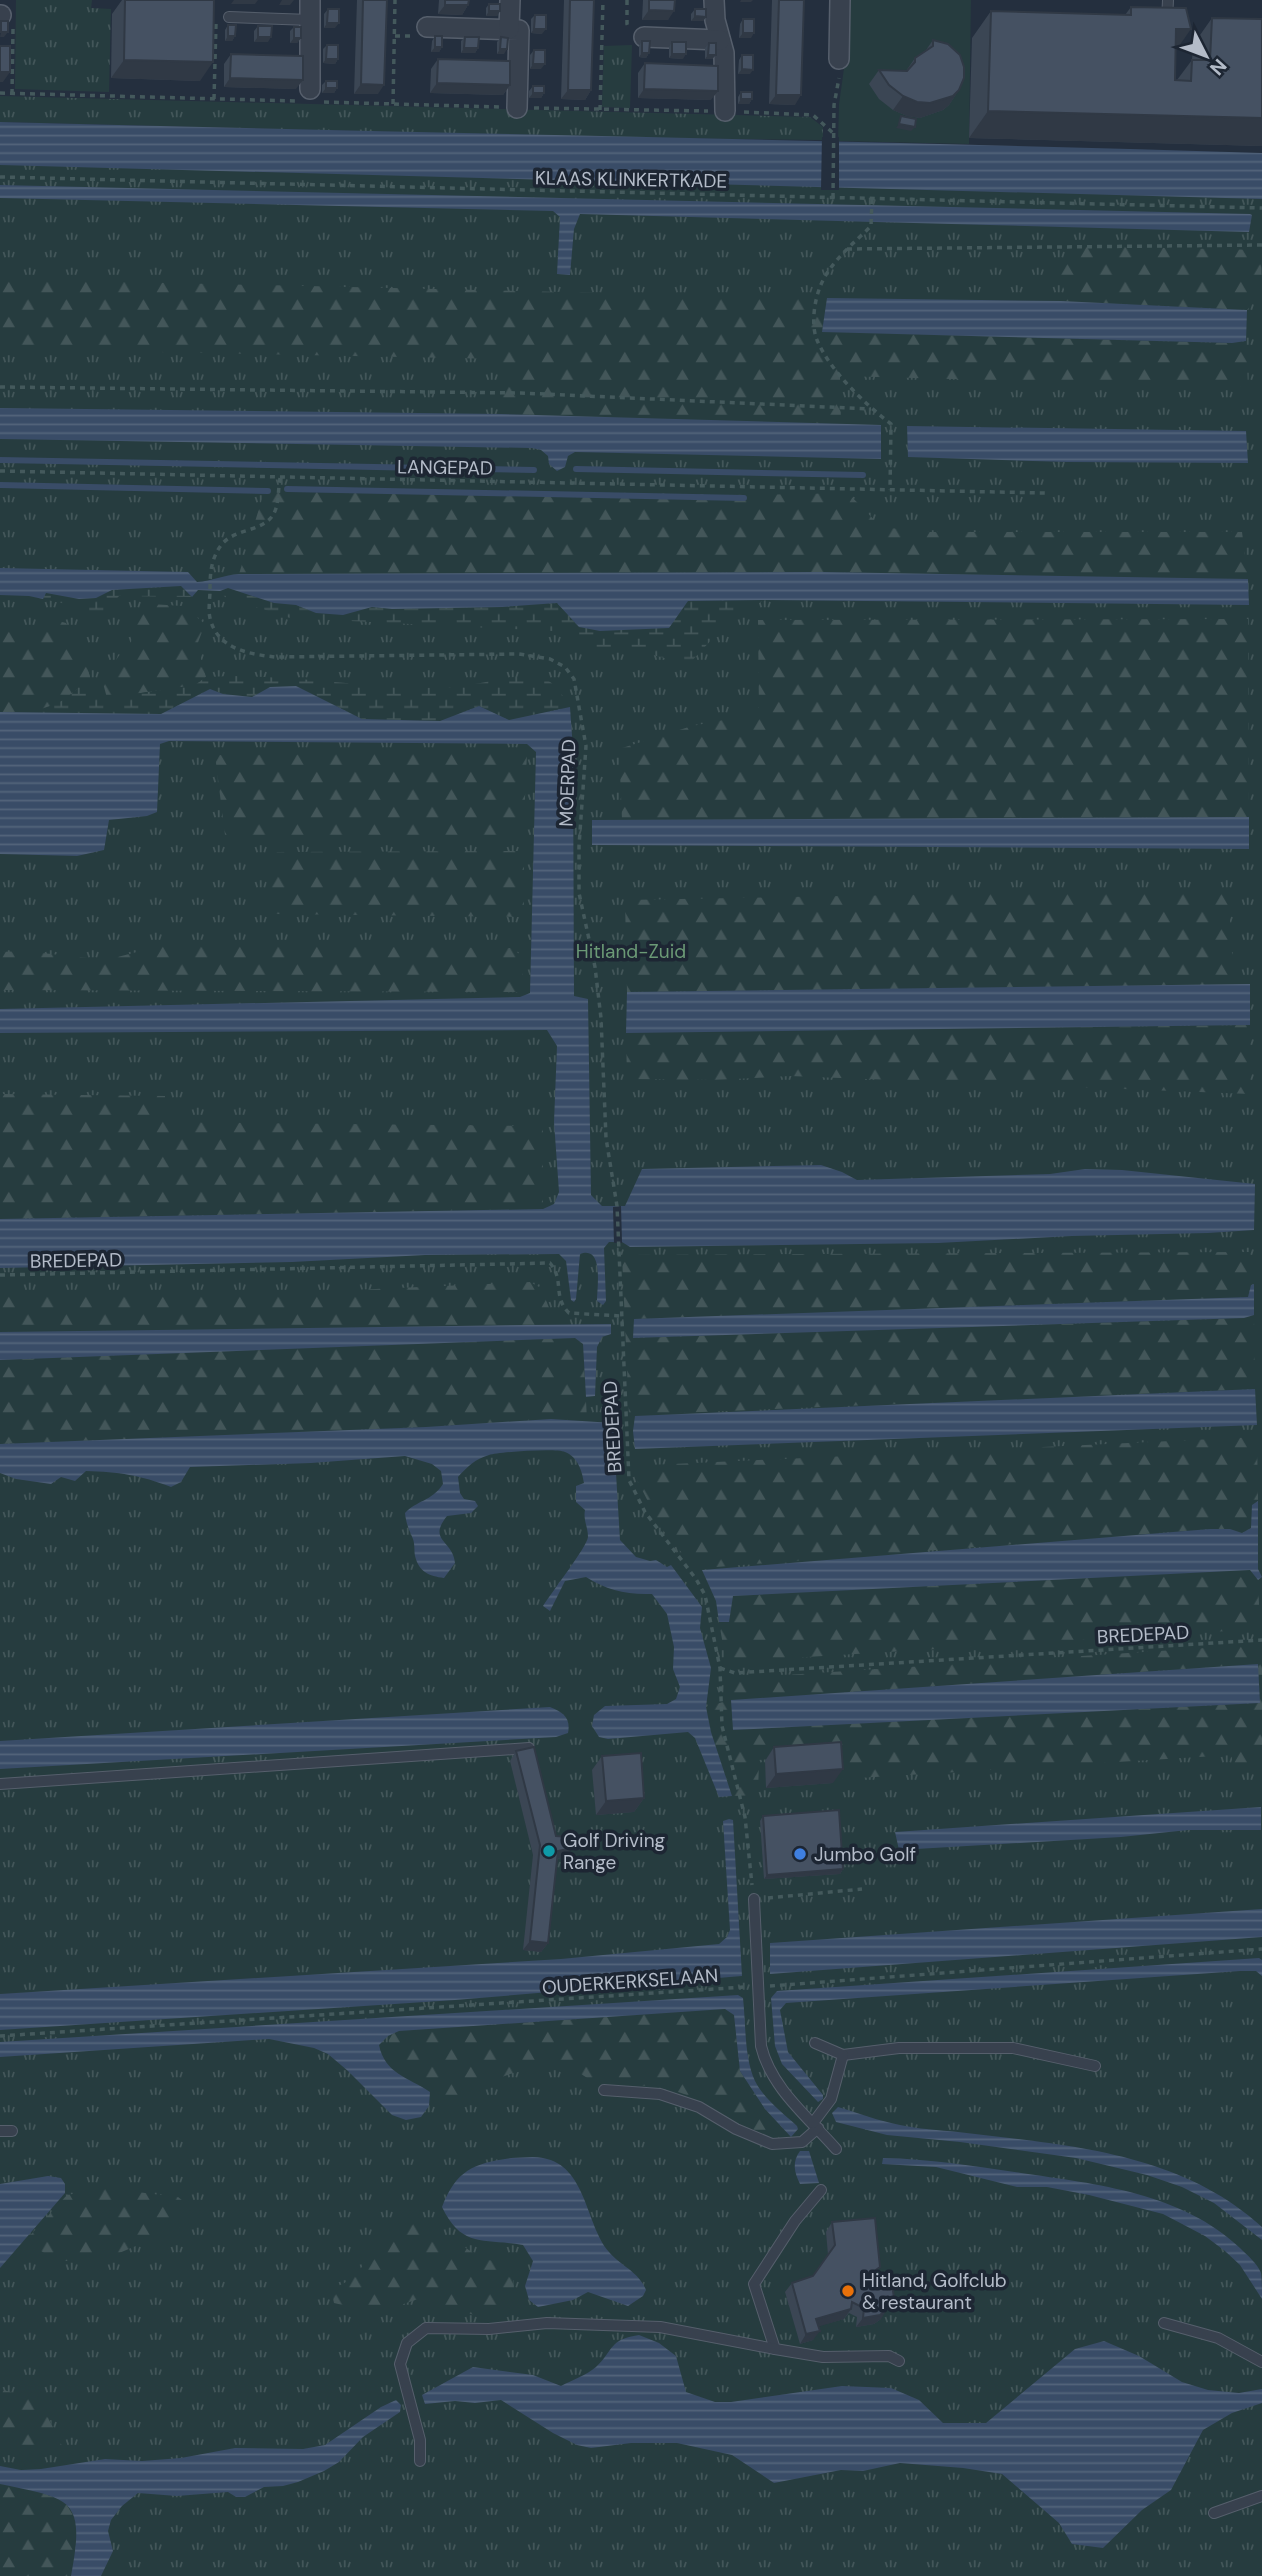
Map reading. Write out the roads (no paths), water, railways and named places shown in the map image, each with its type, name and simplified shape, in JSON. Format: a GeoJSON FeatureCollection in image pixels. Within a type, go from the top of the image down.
{"type":"FeatureCollection","features":[{"type":"Feature","properties":{"kind":"street"},"geometry":{"type":"LineString","coordinates":[[310,0],[310,97]]}},
{"type":"Feature","properties":{"kind":"street"},"geometry":{"type":"LineString","coordinates":[[509,29],[510,0]]}},
{"type":"Feature","properties":{"kind":"street"},"geometry":{"type":"LineString","coordinates":[[714,0],[715,20],[724,52],[725,111]]}},
{"type":"Feature","properties":{"kind":"street"},"geometry":{"type":"LineString","coordinates":[[839,59],[840,0]]}},
{"type":"Feature","properties":{"kind":"street"},"geometry":{"type":"LineString","coordinates":[[427,27],[519,30],[517,108]]}},
{"type":"Feature","properties":{"kind":"street"},"geometry":{"type":"LineString","coordinates":[[644,37],[720,40]]}},
{"type":"Feature","properties":{"kind":"lane"},"geometry":{"type":"LineString","coordinates":[[1167,28],[1168,0]]}},
{"type":"Feature","properties":{"kind":"lane"},"geometry":{"type":"LineString","coordinates":[[229,17],[311,20]]}},
{"type":"Feature","properties":{"kind":"lane"},"geometry":{"type":"LineString","coordinates":[[0,1784],[529,1748]]}},
{"type":"Feature","properties":{"kind":"lane"},"geometry":{"type":"LineString","coordinates":[[754,1899],[761,2046],[766,2065],[785,2093],[836,2148]]}},
{"type":"Feature","properties":{"kind":"lane"},"geometry":{"type":"LineString","coordinates":[[815,2043],[843,2056],[899,2048],[1013,2048],[1094,2066]]}},
{"type":"Feature","properties":{"kind":"lane"},"geometry":{"type":"LineString","coordinates":[[604,2090],[660,2094],[699,2107],[736,2129],[772,2144],[802,2142],[816,2125],[831,2099],[843,2056]]}},
{"type":"Feature","properties":{"kind":"lane"},"geometry":{"type":"LineString","coordinates":[[0,2131],[12,2132]]}},
{"type":"Feature","properties":{"kind":"lane"},"geometry":{"type":"LineString","coordinates":[[775,2349],[754,2284],[795,2221],[821,2190]]}},
{"type":"Feature","properties":{"kind":"lane"},"geometry":{"type":"LineString","coordinates":[[420,2461],[420,2440],[400,2364],[407,2343],[426,2328],[489,2329],[547,2323],[660,2327],[824,2357],[889,2356],[899,2361]]}},
{"type":"Feature","properties":{"kind":"lane"},"geometry":{"type":"LineString","coordinates":[[1164,2323],[1218,2338],[1262,2362]]}},
{"type":"Feature","properties":{"kind":"lane"},"geometry":{"type":"LineString","coordinates":[[1214,2513],[1262,2496]]}},
{"type":"Feature","properties":{"kind":"water"},"geometry":{"type":"Polygon","coordinates":[[[0,122],[1262,153],[1262,199],[0,165],[0,122]]]}},
{"type":"Feature","properties":{"kind":"water"},"geometry":{"type":"Polygon","coordinates":[[[0,185],[1252,215],[1249,232],[580,214],[574,229],[570,275],[557,274],[560,217],[553,211],[0,198],[0,185]]]}},
{"type":"Feature","properties":{"kind":"water"},"geometry":{"type":"Polygon","coordinates":[[[827,298],[1061,301],[1247,310],[1246,341],[1232,343],[822,332],[827,298]]]}},
{"type":"Feature","properties":{"kind":"water"},"geometry":{"type":"Polygon","coordinates":[[[0,408],[501,414],[881,425],[881,459],[575,452],[568,456],[565,467],[557,471],[549,464],[548,456],[541,450],[532,448],[0,439],[0,408]]]}},
{"type":"Feature","properties":{"kind":"water"},"geometry":{"type":"Polygon","coordinates":[[[907,426],[1246,431],[1248,463],[1067,462],[908,457],[907,426]]]}},
{"type":"Feature","properties":{"kind":"water"},"geometry":{"type":"Polygon","coordinates":[[[0,568],[188,572],[197,582],[239,574],[821,572],[1248,579],[1249,605],[688,601],[669,628],[600,631],[579,627],[557,603],[502,607],[372,607],[343,615],[316,613],[296,605],[274,603],[228,588],[220,591],[198,590],[192,597],[181,586],[112,590],[96,598],[79,599],[46,593],[43,599],[0,595],[0,568]]]}},
{"type":"Feature","properties":{"kind":"water"},"geometry":{"type":"Polygon","coordinates":[[[296,686],[362,719],[440,721],[479,706],[509,720],[570,707],[573,750],[574,996],[588,999],[591,1195],[602,1206],[625,1206],[642,1169],[821,1165],[857,1180],[1050,1174],[1085,1169],[1122,1170],[1255,1184],[1254,1230],[938,1243],[630,1247],[622,1242],[609,1242],[604,1248],[606,1301],[603,1305],[597,1301],[596,1261],[588,1253],[580,1254],[574,1302],[571,1300],[566,1261],[559,1254],[425,1255],[292,1262],[0,1268],[0,1219],[543,1209],[554,1204],[559,1192],[554,1122],[557,1046],[547,1030],[0,1033],[0,1009],[520,997],[530,993],[536,752],[527,744],[169,741],[160,744],[157,812],[147,816],[109,820],[104,850],[77,856],[0,854],[0,712],[161,714],[210,689],[223,694],[252,697],[270,687],[296,686]]]}},
{"type":"Feature","properties":{"kind":"water"},"geometry":{"type":"Polygon","coordinates":[[[1249,817],[1249,849],[592,845],[592,820],[1249,817]]]}},
{"type":"Feature","properties":{"kind":"water"},"geometry":{"type":"Polygon","coordinates":[[[1250,984],[1250,1025],[626,1033],[627,992],[1250,984]]]}},
{"type":"Feature","properties":{"kind":"water"},"geometry":{"type":"Polygon","coordinates":[[[1254,1284],[1254,1315],[1244,1318],[633,1338],[634,1319],[1248,1297],[1251,1285],[1254,1284]]]}},
{"type":"Feature","properties":{"kind":"water"},"geometry":{"type":"Polygon","coordinates":[[[611,1324],[611,1334],[602,1337],[597,1347],[595,1396],[586,1397],[583,1344],[575,1338],[0,1360],[0,1332],[611,1324]]]}},
{"type":"Feature","properties":{"kind":"water"},"geometry":{"type":"Polygon","coordinates":[[[1255,1389],[1257,1425],[635,1449],[633,1431],[635,1416],[1255,1389]]]}},
{"type":"Feature","properties":{"kind":"water"},"geometry":{"type":"Polygon","coordinates":[[[551,1419],[613,1423],[620,1540],[636,1557],[656,1560],[667,1567],[671,1565],[702,1607],[700,1628],[711,1668],[706,1707],[711,1732],[732,1796],[719,1797],[695,1738],[688,1732],[608,1739],[599,1737],[592,1726],[594,1715],[605,1706],[667,1704],[676,1699],[680,1687],[673,1669],[674,1647],[667,1614],[652,1594],[617,1591],[586,1577],[565,1581],[550,1611],[543,1606],[588,1537],[585,1510],[576,1502],[576,1486],[584,1483],[582,1474],[576,1461],[565,1452],[539,1450],[494,1454],[475,1461],[461,1473],[458,1477],[460,1493],[464,1499],[475,1501],[478,1506],[471,1513],[447,1516],[442,1524],[440,1536],[450,1549],[455,1563],[444,1578],[429,1574],[419,1566],[405,1513],[438,1490],[443,1484],[441,1471],[432,1464],[405,1456],[311,1463],[190,1467],[181,1482],[171,1487],[139,1477],[109,1472],[86,1471],[75,1481],[61,1477],[51,1484],[16,1479],[0,1473],[0,1444],[426,1427],[551,1419]]]}},
{"type":"Feature","properties":{"kind":"water"},"geometry":{"type":"Polygon","coordinates":[[[1258,1501],[1258,1569],[1262,1577],[1258,1580],[1250,1570],[733,1596],[729,1622],[719,1622],[716,1601],[702,1570],[1210,1529],[1230,1529],[1242,1533],[1251,1528],[1252,1505],[1258,1501]]]}},
{"type":"Feature","properties":{"kind":"water"},"geometry":{"type":"Polygon","coordinates":[[[1258,1664],[1260,1703],[733,1730],[731,1700],[1258,1664]]]}},
{"type":"Feature","properties":{"kind":"water"},"geometry":{"type":"Polygon","coordinates":[[[550,1707],[565,1716],[568,1733],[556,1737],[0,1769],[0,1741],[550,1707]]]}},
{"type":"Feature","properties":{"kind":"water"},"geometry":{"type":"Polygon","coordinates":[[[1261,1807],[1261,1830],[1188,1830],[1121,1837],[899,1850],[895,1832],[1261,1807]]]}},
{"type":"Feature","properties":{"kind":"water"},"geometry":{"type":"Polygon","coordinates":[[[733,1820],[742,1976],[455,2000],[0,2030],[0,1994],[561,1959],[719,1944],[730,1930],[723,1821],[733,1820]]]}},
{"type":"Feature","properties":{"kind":"water"},"geometry":{"type":"Polygon","coordinates":[[[1262,1909],[1262,1937],[770,1974],[770,1943],[1262,1909]]]}},
{"type":"Feature","properties":{"kind":"water"},"geometry":{"type":"Polygon","coordinates":[[[1259,1958],[1262,1960],[1262,1976],[1256,1971],[1240,1971],[786,2003],[780,2010],[788,2052],[823,2095],[823,2099],[818,2102],[782,2064],[775,2046],[771,1998],[777,1991],[1259,1958]]]}},
{"type":"Feature","properties":{"kind":"water"},"geometry":{"type":"Polygon","coordinates":[[[738,1995],[743,1998],[751,2072],[763,2094],[797,2126],[798,2129],[791,2137],[765,2109],[740,2071],[734,2015],[725,2009],[399,2031],[388,2036],[379,2045],[382,2055],[398,2074],[430,2092],[429,2106],[421,2117],[406,2120],[392,2115],[328,2054],[314,2048],[269,2039],[0,2057],[0,2042],[738,1995]]]}},
{"type":"Feature","properties":{"kind":"water"},"geometry":{"type":"Polygon","coordinates":[[[838,2107],[907,2126],[1079,2148],[1157,2167],[1194,2182],[1229,2202],[1262,2227],[1262,2240],[1214,2203],[1182,2187],[1147,2175],[1076,2158],[887,2135],[836,2122],[832,2113],[838,2107]]]}},
{"type":"Feature","properties":{"kind":"water"},"geometry":{"type":"Polygon","coordinates":[[[800,2151],[809,2151],[819,2183],[800,2184],[795,2167],[800,2151]]]}},
{"type":"Feature","properties":{"kind":"water"},"geometry":{"type":"Polygon","coordinates":[[[511,2158],[543,2158],[557,2163],[568,2172],[584,2198],[601,2240],[614,2257],[639,2278],[646,2290],[643,2296],[628,2306],[588,2292],[573,2300],[538,2307],[529,2300],[525,2286],[533,2261],[523,2245],[475,2239],[458,2230],[442,2207],[453,2184],[468,2170],[511,2158]]]}},
{"type":"Feature","properties":{"kind":"water"},"geometry":{"type":"Polygon","coordinates":[[[883,2158],[952,2163],[1079,2182],[1137,2194],[1165,2203],[1217,2229],[1249,2256],[1261,2273],[1262,2299],[1240,2265],[1225,2251],[1205,2236],[1163,2214],[1089,2195],[1047,2187],[1017,2187],[936,2167],[882,2164],[883,2158]]]}},
{"type":"Feature","properties":{"kind":"water"},"geometry":{"type":"Polygon","coordinates":[[[48,2176],[61,2178],[65,2184],[65,2193],[0,2268],[0,2184],[48,2176]]]}},
{"type":"Feature","properties":{"kind":"water"},"geometry":{"type":"Polygon","coordinates":[[[639,2335],[659,2343],[676,2356],[686,2392],[715,2402],[842,2386],[891,2388],[919,2400],[943,2423],[986,2423],[1075,2349],[1104,2341],[1139,2356],[1182,2382],[1208,2390],[1239,2393],[1262,2389],[1262,2403],[1232,2413],[1203,2430],[1171,2490],[1142,2510],[1103,2548],[1072,2544],[1059,2523],[1002,2474],[900,2463],[863,2471],[841,2470],[774,2483],[732,2455],[677,2443],[631,2443],[591,2448],[577,2445],[553,2433],[501,2400],[425,2404],[422,2395],[473,2367],[533,2375],[561,2386],[592,2370],[617,2343],[639,2335]]]}},
{"type":"Feature","properties":{"kind":"water"},"geometry":{"type":"Polygon","coordinates":[[[396,2400],[401,2405],[400,2412],[363,2437],[339,2462],[298,2482],[264,2487],[245,2497],[236,2497],[228,2492],[177,2496],[138,2493],[122,2506],[111,2520],[108,2531],[113,2551],[101,2576],[71,2576],[76,2530],[74,2516],[68,2506],[43,2494],[0,2484],[0,2466],[21,2470],[41,2469],[105,2459],[142,2461],[181,2458],[235,2448],[303,2449],[325,2445],[381,2407],[396,2400]]]}},
{"type":"Feature","properties":{"kind":"waterway"},"geometry":{"type":"LineString","coordinates":[[0,460],[534,470]]}},
{"type":"Feature","properties":{"kind":"waterway"},"geometry":{"type":"LineString","coordinates":[[576,469],[863,475]]}},
{"type":"Feature","properties":{"kind":"waterway"},"geometry":{"type":"LineString","coordinates":[[0,485],[268,491]]}},
{"type":"Feature","properties":{"kind":"waterway"},"geometry":{"type":"LineString","coordinates":[[287,489],[744,498]]}},
{"type":"Feature","properties":{"kind":"place","name":"Golf Driving Range"},"geometry":{"type":"Point","coordinates":[549,1851]}},
{"type":"Feature","properties":{"kind":"place","name":"Jumbo Golf"},"geometry":{"type":"Point","coordinates":[800,1854]}},
{"type":"Feature","properties":{"kind":"place","name":"Hitland, Golfclub & restaurant"},"geometry":{"type":"Point","coordinates":[848,2291]}},
{"type":"Feature","properties":{"kind":"park label","name":"Hitland-Zuid"},"geometry":{"type":"Point","coordinates":[631,951]}}]}
